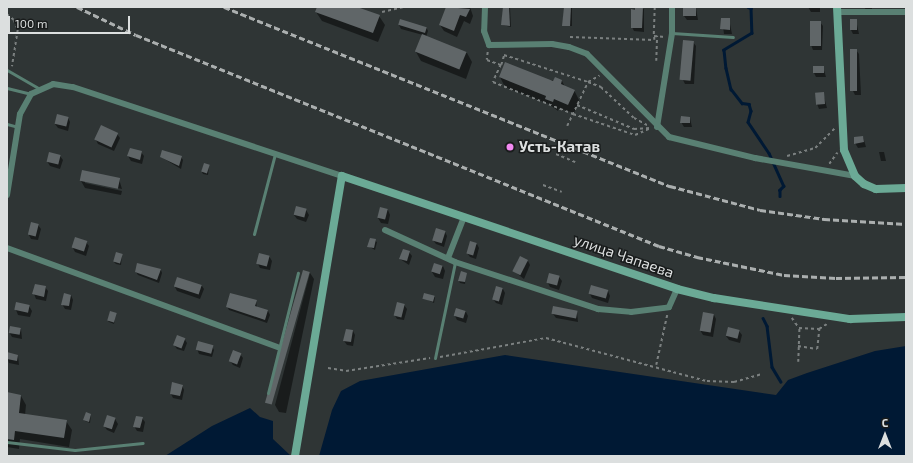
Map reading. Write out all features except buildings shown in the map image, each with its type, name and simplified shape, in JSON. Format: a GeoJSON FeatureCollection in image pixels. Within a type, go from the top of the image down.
{"type":"FeatureCollection","features":[{"type":"Feature","properties":{"kind":"main road"},"geometry":{"type":"LineString","coordinates":[[837,10],[844,150],[855,176],[864,184],[876,189],[906,188]]}},
{"type":"Feature","properties":{"kind":"main road"},"geometry":{"type":"LineString","coordinates":[[295,456],[342,176]]}},
{"type":"Feature","properties":{"kind":"main road","name":"улица Чапаева"},"geometry":{"type":"LineString","coordinates":[[342,176],[677,289],[838,317],[906,318]]}},
{"type":"Feature","properties":{"kind":"street"},"geometry":{"type":"LineString","coordinates":[[485,7],[484,31],[489,45],[539,44],[569,47],[587,54],[606,72],[654,127],[670,137],[734,153],[855,176]]}},
{"type":"Feature","properties":{"kind":"street"},"geometry":{"type":"LineString","coordinates":[[654,127],[672,35],[672,7]]}},
{"type":"Feature","properties":{"kind":"street"},"geometry":{"type":"LineString","coordinates":[[837,10],[906,12]]}},
{"type":"Feature","properties":{"kind":"street"},"geometry":{"type":"LineString","coordinates":[[7,196],[20,114],[31,94],[52,84],[73,87],[342,176]]}},
{"type":"Feature","properties":{"kind":"street"},"geometry":{"type":"LineString","coordinates":[[7,145],[14,147]]}},
{"type":"Feature","properties":{"kind":"street"},"geometry":{"type":"LineString","coordinates":[[448,258],[464,217]]}},
{"type":"Feature","properties":{"kind":"street"},"geometry":{"type":"LineString","coordinates":[[385,230],[455,262],[598,309],[631,312],[669,307],[677,289]]}},
{"type":"Feature","properties":{"kind":"street"},"geometry":{"type":"LineString","coordinates":[[7,248],[278,347]]}},
{"type":"Feature","properties":{"kind":"lane"},"geometry":{"type":"LineString","coordinates":[[672,35],[733,37]]}},
{"type":"Feature","properties":{"kind":"lane"},"geometry":{"type":"LineString","coordinates":[[7,70],[41,90]]}},
{"type":"Feature","properties":{"kind":"lane"},"geometry":{"type":"LineString","coordinates":[[7,88],[31,94]]}},
{"type":"Feature","properties":{"kind":"lane"},"geometry":{"type":"LineString","coordinates":[[7,124],[18,127]]}},
{"type":"Feature","properties":{"kind":"lane"},"geometry":{"type":"LineString","coordinates":[[254,234],[275,154]]}},
{"type":"Feature","properties":{"kind":"lane"},"geometry":{"type":"LineString","coordinates":[[435,358],[455,262]]}},
{"type":"Feature","properties":{"kind":"lane"},"geometry":{"type":"LineString","coordinates":[[268,393],[278,347],[298,273]]}},
{"type":"Feature","properties":{"kind":"lane"},"geometry":{"type":"LineString","coordinates":[[7,442],[75,450],[143,443]]}},
{"type":"Feature","properties":{"kind":"path"},"geometry":{"type":"LineString","coordinates":[[382,12],[403,7]]}},
{"type":"Feature","properties":{"kind":"path"},"geometry":{"type":"LineString","coordinates":[[570,37],[654,40],[655,7]]}},
{"type":"Feature","properties":{"kind":"path"},"geometry":{"type":"LineString","coordinates":[[7,14],[14,20],[18,30],[11,72]]}},
{"type":"Feature","properties":{"kind":"path"},"geometry":{"type":"LineString","coordinates":[[654,36],[672,35]]}},
{"type":"Feature","properties":{"kind":"path"},"geometry":{"type":"LineString","coordinates":[[656,61],[657,36]]}},
{"type":"Feature","properties":{"kind":"path"},"geometry":{"type":"LineString","coordinates":[[489,45],[487,60],[500,65]]}},
{"type":"Feature","properties":{"kind":"path"},"geometry":{"type":"LineString","coordinates":[[504,56],[601,87],[634,118],[654,127],[635,135],[573,114],[493,82],[504,56]]}},
{"type":"Feature","properties":{"kind":"path"},"geometry":{"type":"LineString","coordinates":[[568,126],[588,82],[606,72]]}},
{"type":"Feature","properties":{"kind":"path"},"geometry":{"type":"LineString","coordinates":[[577,105],[634,129],[654,127]]}},
{"type":"Feature","properties":{"kind":"path"},"geometry":{"type":"LineString","coordinates":[[780,157],[798,154],[814,148],[835,128],[836,134]]}},
{"type":"Feature","properties":{"kind":"path"},"geometry":{"type":"LineString","coordinates":[[823,164],[828,164],[838,151]]}},
{"type":"Feature","properties":{"kind":"path"},"geometry":{"type":"LineString","coordinates":[[556,154],[575,162]]}},
{"type":"Feature","properties":{"kind":"path"},"geometry":{"type":"LineString","coordinates":[[543,185],[562,192]]}},
{"type":"Feature","properties":{"kind":"path"},"geometry":{"type":"LineString","coordinates":[[656,365],[669,307]]}},
{"type":"Feature","properties":{"kind":"path"},"geometry":{"type":"LineString","coordinates":[[787,309],[799,328],[798,362]]}},
{"type":"Feature","properties":{"kind":"path"},"geometry":{"type":"LineString","coordinates":[[799,328],[820,329],[838,317]]}},
{"type":"Feature","properties":{"kind":"path"},"geometry":{"type":"LineString","coordinates":[[798,346],[817,348],[820,329]]}},
{"type":"Feature","properties":{"kind":"path"},"geometry":{"type":"LineString","coordinates":[[328,368],[346,371],[435,358],[546,338],[574,347],[656,365],[708,381],[734,382],[762,374]]}},
{"type":"Feature","properties":{"kind":"water"},"geometry":{"type":"Polygon","coordinates":[[[906,346],[906,456],[319,456],[332,410],[341,391],[360,381],[505,355],[776,395],[788,380],[875,351],[906,346]]]}},
{"type":"Feature","properties":{"kind":"water"},"geometry":{"type":"Polygon","coordinates":[[[250,408],[260,417],[273,421],[273,439],[291,456],[165,456],[212,426],[250,408]]]}},
{"type":"Feature","properties":{"kind":"waterway"},"geometry":{"type":"LineString","coordinates":[[748,7],[751,8],[752,33],[724,50],[726,68],[731,89],[742,103],[749,104],[751,111],[748,122],[769,153],[784,186],[780,190],[780,196]]}},
{"type":"Feature","properties":{"kind":"waterway"},"geometry":{"type":"LineString","coordinates":[[763,318],[767,326],[772,367],[781,382]]}},
{"type":"Feature","properties":{"kind":"railway"},"geometry":{"type":"LineString","coordinates":[[77,7],[136,35],[659,246],[697,257],[784,275],[836,278],[906,277]]}},
{"type":"Feature","properties":{"kind":"railway"},"geometry":{"type":"LineString","coordinates":[[224,7],[670,186],[760,210],[824,219],[906,224]]}},
{"type":"Feature","properties":{"kind":"place","name":"Усть-Катав"},"geometry":{"type":"Point","coordinates":[510,147]}}]}
